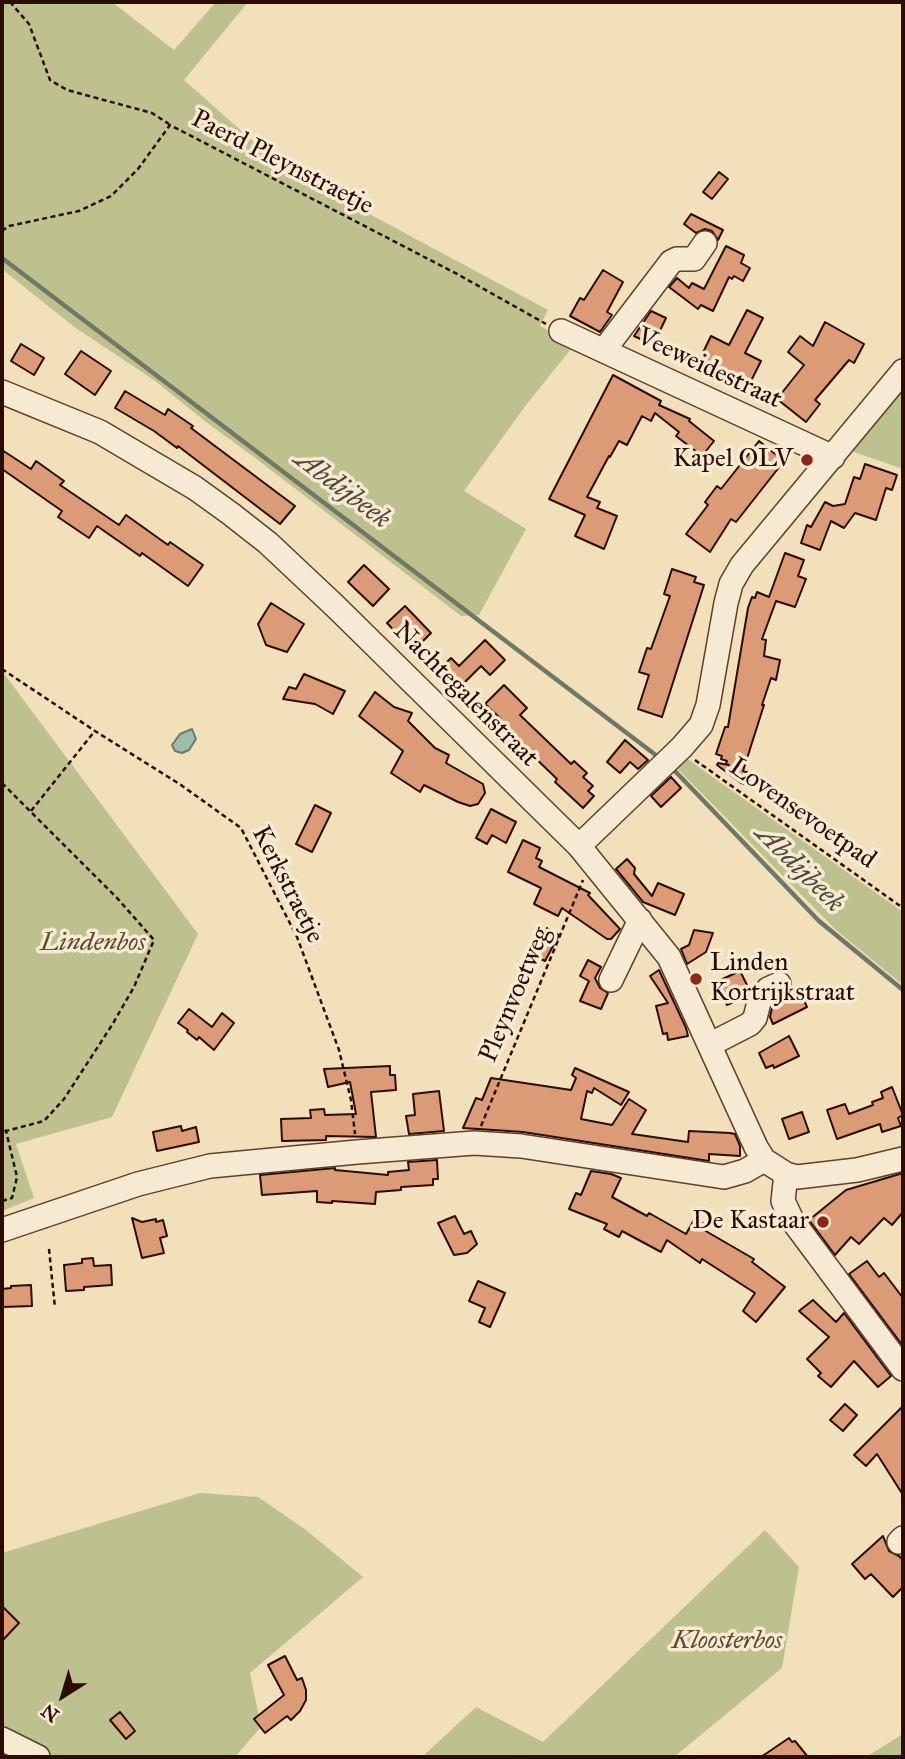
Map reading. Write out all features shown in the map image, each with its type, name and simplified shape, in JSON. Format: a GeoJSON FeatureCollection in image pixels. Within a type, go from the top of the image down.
{"type":"FeatureCollection","features":[{"type":"Feature","properties":{"kind":"street"},"geometry":{"type":"LineString","coordinates":[[604,350],[671,262],[677,259],[694,259],[705,243]]}},
{"type":"Feature","properties":{"kind":"street","name":"Veeweidestraat"},"geometry":{"type":"LineString","coordinates":[[561,331],[833,457]]}},
{"type":"Feature","properties":{"kind":"street"},"geometry":{"type":"LineString","coordinates":[[585,853],[701,725],[708,705],[726,603],[731,584],[742,565],[903,371]]}},
{"type":"Feature","properties":{"kind":"street","name":"Nachtegalenstraat"},"geometry":{"type":"LineString","coordinates":[[2,392],[100,432],[195,488],[231,513],[268,543],[335,606],[585,853],[669,957],[764,1160]]}},
{"type":"Feature","properties":{"kind":"street"},"geometry":{"type":"LineString","coordinates":[[611,980],[640,920]]}},
{"type":"Feature","properties":{"kind":"street"},"geometry":{"type":"LineString","coordinates":[[711,1044],[750,1024],[768,989],[779,984]]}},
{"type":"Feature","properties":{"kind":"street"},"geometry":{"type":"LineString","coordinates":[[2,1230],[138,1184],[210,1166],[357,1152],[474,1143],[521,1146],[724,1177],[745,1171],[764,1160],[786,1174],[797,1177],[823,1175],[903,1159]]}},
{"type":"Feature","properties":{"kind":"street"},"geometry":{"type":"LineString","coordinates":[[786,1174],[783,1201],[792,1220],[903,1369]]}},
{"type":"Feature","properties":{"kind":"street"},"geometry":{"type":"LineString","coordinates":[[2,1739],[38,1757]]}},
{"type":"Feature","properties":{"kind":"path"},"geometry":{"type":"LineString","coordinates":[[10,2],[29,24],[50,80],[67,90],[152,113],[170,125]]}},
{"type":"Feature","properties":{"kind":"path","name":"Paerd Pleynstraetje"},"geometry":{"type":"LineString","coordinates":[[2,231],[9,226],[79,211],[111,196],[138,169],[170,125],[561,331]]}},
{"type":"Feature","properties":{"kind":"path","name":"Kerkstraetje"},"geometry":{"type":"LineString","coordinates":[[2,669],[95,732],[181,785],[241,828],[298,937],[339,1050],[351,1100],[357,1152]]}},
{"type":"Feature","properties":{"kind":"path"},"geometry":{"type":"LineString","coordinates":[[31,811],[95,732]]}},
{"type":"Feature","properties":{"kind":"path","name":"Lovensevoetpad"},"geometry":{"type":"LineString","coordinates":[[682,747],[705,767],[903,908]]}},
{"type":"Feature","properties":{"kind":"path"},"geometry":{"type":"LineString","coordinates":[[2,783],[118,899],[154,940],[134,987],[112,1026],[64,1098],[44,1121],[4,1130],[17,1177],[12,1198],[2,1201]]}},
{"type":"Feature","properties":{"kind":"path","name":"Pleynvoetweg"},"geometry":{"type":"LineString","coordinates":[[474,1143],[585,853]]}},
{"type":"Feature","properties":{"kind":"path"},"geometry":{"type":"LineString","coordinates":[[49,1249],[55,1308]]}},
{"type":"Feature","properties":{"kind":"green space"},"geometry":{"type":"Polygon","coordinates":[[[2,2],[112,2],[174,50],[216,2],[248,2],[184,80],[263,150],[295,174],[548,310],[540,326],[575,344],[526,405],[464,491],[526,529],[479,615],[461,616],[154,380],[73,326],[2,269],[2,2]]]}},
{"type":"Feature","properties":{"kind":"green space"},"geometry":{"type":"Polygon","coordinates":[[[903,382],[903,469],[851,451],[903,382]]]}},
{"type":"Feature","properties":{"kind":"green space","name":"Lindenbos"},"geometry":{"type":"Polygon","coordinates":[[[2,671],[198,934],[112,1117],[16,1144],[34,1198],[2,1211],[2,671]]]}},
{"type":"Feature","properties":{"kind":"green space"},"geometry":{"type":"Polygon","coordinates":[[[686,758],[903,912],[903,985],[836,930],[675,766],[686,758]]]}},
{"type":"Feature","properties":{"kind":"green space"},"geometry":{"type":"Polygon","coordinates":[[[200,1493],[258,1497],[306,1530],[363,1577],[250,1673],[261,1727],[235,1757],[2,1757],[2,1553],[200,1493]]]}},
{"type":"Feature","properties":{"kind":"green space","name":"Kloosterbos"},"geometry":{"type":"Polygon","coordinates":[[[765,1530],[799,1567],[782,1668],[674,1757],[422,1757],[476,1707],[543,1742],[765,1530]]]}},
{"type":"Feature","properties":{"kind":"green space"},"geometry":{"type":"Polygon","coordinates":[[[903,1734],[903,1757],[866,1757],[903,1734]]]}},
{"type":"Feature","properties":{"kind":"shaded area"},"geometry":{"type":"Polygon","coordinates":[[[192,729],[196,739],[189,750],[182,753],[175,751],[172,745],[180,734],[192,729]]]}},
{"type":"Feature","properties":{"kind":"building"},"geometry":{"type":"Polygon","coordinates":[[[719,172],[728,179],[712,199],[703,192],[719,172]]]}},
{"type":"Feature","properties":{"kind":"building"},"geometry":{"type":"Polygon","coordinates":[[[691,214],[723,230],[718,240],[712,231],[705,229],[696,233],[684,224],[691,214]]]}},
{"type":"Feature","properties":{"kind":"building"},"geometry":{"type":"Polygon","coordinates":[[[726,246],[744,255],[741,263],[750,268],[743,281],[734,276],[732,279],[729,277],[713,311],[701,305],[698,309],[669,287],[677,278],[689,288],[692,283],[704,289],[726,246]]]}},
{"type":"Feature","properties":{"kind":"building"},"geometry":{"type":"Polygon","coordinates":[[[603,270],[623,282],[607,312],[612,315],[600,332],[570,316],[580,298],[584,300],[603,270]]]}},
{"type":"Feature","properties":{"kind":"building"},"geometry":{"type":"Polygon","coordinates":[[[747,310],[763,318],[745,353],[761,361],[746,391],[696,367],[711,336],[729,345],[747,310]]]}},
{"type":"Feature","properties":{"kind":"building"},"geometry":{"type":"Polygon","coordinates":[[[651,311],[666,318],[653,345],[634,336],[651,311]]]}},
{"type":"Feature","properties":{"kind":"building"},"geometry":{"type":"Polygon","coordinates":[[[825,322],[864,344],[854,363],[849,360],[815,400],[820,404],[806,422],[777,399],[804,365],[788,352],[800,336],[813,346],[825,322]]]}},
{"type":"Feature","properties":{"kind":"building"},"geometry":{"type":"Polygon","coordinates":[[[21,344],[44,358],[34,375],[11,361],[21,344]]]}},
{"type":"Feature","properties":{"kind":"building"},"geometry":{"type":"Polygon","coordinates":[[[81,351],[111,371],[95,395],[65,374],[81,351]]]}},
{"type":"Feature","properties":{"kind":"building"},"geometry":{"type":"Polygon","coordinates":[[[613,375],[661,401],[659,405],[690,419],[689,421],[714,441],[702,456],[676,436],[679,432],[655,413],[651,421],[642,416],[627,445],[619,441],[587,497],[600,502],[597,508],[617,516],[604,549],[575,536],[585,515],[549,499],[613,375]]]}},
{"type":"Feature","properties":{"kind":"building"},"geometry":{"type":"Polygon","coordinates":[[[125,391],[165,415],[168,409],[295,506],[280,524],[178,446],[177,448],[115,408],[125,391]]]}},
{"type":"Feature","properties":{"kind":"building"},"geometry":{"type":"Polygon","coordinates":[[[759,441],[784,461],[736,522],[731,519],[710,552],[686,534],[708,505],[705,502],[717,486],[721,489],[759,441]]]}},
{"type":"Feature","properties":{"kind":"building"},"geometry":{"type":"Polygon","coordinates":[[[2,450],[31,469],[36,461],[64,481],[60,485],[119,525],[126,515],[168,545],[170,542],[203,565],[188,586],[142,553],[140,556],[97,526],[89,538],[58,517],[62,511],[2,469],[2,450]]]}},
{"type":"Feature","properties":{"kind":"building"},"geometry":{"type":"Polygon","coordinates":[[[865,464],[897,475],[892,490],[886,488],[876,520],[855,513],[844,528],[831,521],[820,550],[801,543],[807,525],[811,527],[825,502],[833,506],[845,504],[854,477],[860,479],[865,464]]]}},
{"type":"Feature","properties":{"kind":"building"},"geometry":{"type":"Polygon","coordinates":[[[785,553],[804,560],[798,576],[806,579],[795,607],[776,601],[762,639],[766,640],[764,656],[780,660],[776,680],[771,678],[762,705],[743,771],[753,774],[750,785],[741,783],[717,765],[729,765],[721,759],[722,756],[716,754],[725,727],[728,727],[748,608],[757,592],[769,597],[785,553]]]}},
{"type":"Feature","properties":{"kind":"building"},"geometry":{"type":"Polygon","coordinates":[[[364,565],[389,589],[373,606],[348,582],[364,565]]]}},
{"type":"Feature","properties":{"kind":"building"},"geometry":{"type":"Polygon","coordinates":[[[672,569],[696,577],[694,582],[704,585],[662,717],[638,709],[649,675],[639,672],[647,648],[651,649],[670,596],[664,594],[672,569]]]}},
{"type":"Feature","properties":{"kind":"building"},"geometry":{"type":"Polygon","coordinates":[[[271,603],[304,624],[287,652],[266,645],[258,624],[271,603]]]}},
{"type":"Feature","properties":{"kind":"building"},"geometry":{"type":"Polygon","coordinates":[[[405,606],[431,633],[413,651],[387,623],[405,606]]]}},
{"type":"Feature","properties":{"kind":"building"},"geometry":{"type":"Polygon","coordinates":[[[485,640],[505,660],[490,675],[481,666],[455,692],[436,673],[451,658],[459,666],[485,640]]]}},
{"type":"Feature","properties":{"kind":"building"},"geometry":{"type":"Polygon","coordinates":[[[304,674],[345,691],[333,714],[315,704],[283,699],[289,687],[296,689],[304,674]]]}},
{"type":"Feature","properties":{"kind":"building"},"geometry":{"type":"Polygon","coordinates":[[[504,685],[527,708],[520,715],[571,764],[574,761],[587,773],[583,777],[593,786],[588,791],[594,796],[583,808],[498,722],[501,719],[485,704],[504,685]]]}},
{"type":"Feature","properties":{"kind":"building"},"geometry":{"type":"Polygon","coordinates":[[[375,692],[394,707],[412,713],[408,721],[435,748],[449,755],[446,763],[483,784],[485,793],[478,804],[470,806],[458,802],[424,785],[420,792],[391,773],[403,751],[359,716],[375,692]]]}},
{"type":"Feature","properties":{"kind":"building"},"geometry":{"type":"Polygon","coordinates":[[[625,740],[648,760],[638,769],[630,762],[620,773],[607,762],[625,740]]]}},
{"type":"Feature","properties":{"kind":"building"},"geometry":{"type":"Polygon","coordinates":[[[671,777],[681,788],[661,807],[651,796],[671,777]]]}},
{"type":"Feature","properties":{"kind":"building"},"geometry":{"type":"Polygon","coordinates":[[[315,805],[331,813],[312,852],[296,844],[315,805]]]}},
{"type":"Feature","properties":{"kind":"building"},"geometry":{"type":"Polygon","coordinates":[[[491,809],[516,822],[506,843],[492,835],[487,844],[476,838],[491,809]]]}},
{"type":"Feature","properties":{"kind":"building"},"geometry":{"type":"Polygon","coordinates":[[[523,840],[540,848],[536,858],[542,861],[539,867],[590,893],[588,895],[620,929],[611,939],[607,939],[562,908],[558,916],[534,904],[541,888],[508,872],[523,840]]]}},
{"type":"Feature","properties":{"kind":"building"},"geometry":{"type":"Polygon","coordinates":[[[627,859],[635,868],[634,874],[652,896],[658,883],[684,894],[675,915],[643,902],[616,869],[627,859]]]}},
{"type":"Feature","properties":{"kind":"building"},"geometry":{"type":"Polygon","coordinates":[[[547,928],[559,935],[545,961],[533,955],[547,928]]]}},
{"type":"Feature","properties":{"kind":"building"},"geometry":{"type":"Polygon","coordinates":[[[694,930],[713,933],[706,952],[687,964],[681,949],[689,945],[694,930]]]}},
{"type":"Feature","properties":{"kind":"building"},"geometry":{"type":"Polygon","coordinates":[[[588,960],[601,967],[595,978],[600,988],[608,993],[601,1009],[580,1001],[589,981],[580,976],[588,960]]]}},
{"type":"Feature","properties":{"kind":"building"},"geometry":{"type":"Polygon","coordinates":[[[659,970],[688,1036],[668,1040],[667,1033],[663,1034],[656,1006],[668,1003],[650,976],[659,970]]]}},
{"type":"Feature","properties":{"kind":"building"},"geometry":{"type":"Polygon","coordinates":[[[740,971],[750,991],[746,996],[727,1005],[716,982],[740,971]]]}},
{"type":"Feature","properties":{"kind":"building"},"geometry":{"type":"Polygon","coordinates":[[[790,993],[794,1000],[802,996],[807,1007],[773,1024],[770,1017],[772,1008],[777,1000],[790,993]]]}},
{"type":"Feature","properties":{"kind":"building"},"geometry":{"type":"Polygon","coordinates":[[[189,1009],[212,1027],[222,1013],[234,1023],[214,1050],[199,1037],[197,1040],[178,1023],[189,1009]]]}},
{"type":"Feature","properties":{"kind":"building"},"geometry":{"type":"Polygon","coordinates":[[[789,1036],[799,1056],[774,1068],[773,1065],[766,1068],[759,1053],[789,1036]]]}},
{"type":"Feature","properties":{"kind":"building"},"geometry":{"type":"Polygon","coordinates":[[[390,1066],[390,1075],[395,1075],[396,1090],[371,1092],[376,1137],[326,1136],[326,1140],[282,1141],[281,1119],[311,1118],[310,1110],[324,1109],[325,1115],[356,1114],[350,1082],[328,1087],[324,1069],[390,1066]]]}},
{"type":"Feature","properties":{"kind":"building"},"geometry":{"type":"Polygon","coordinates":[[[575,1068],[629,1092],[621,1105],[594,1088],[592,1093],[587,1091],[581,1119],[612,1125],[629,1099],[646,1110],[632,1134],[688,1142],[689,1131],[735,1134],[740,1146],[740,1156],[709,1154],[709,1161],[523,1132],[463,1128],[476,1098],[482,1100],[491,1078],[571,1090],[576,1078],[572,1075],[575,1068]]]}},
{"type":"Feature","properties":{"kind":"building"},"geometry":{"type":"Polygon","coordinates":[[[892,1087],[903,1115],[898,1118],[901,1126],[882,1132],[880,1124],[837,1139],[827,1110],[845,1104],[849,1114],[873,1105],[872,1102],[883,1098],[881,1092],[892,1087]]]}},
{"type":"Feature","properties":{"kind":"building"},"geometry":{"type":"Polygon","coordinates":[[[439,1091],[444,1131],[409,1134],[406,1116],[415,1115],[413,1094],[439,1091]]]}},
{"type":"Feature","properties":{"kind":"building"},"geometry":{"type":"Polygon","coordinates":[[[802,1112],[809,1132],[789,1139],[782,1119],[802,1112]]]}},
{"type":"Feature","properties":{"kind":"building"},"geometry":{"type":"Polygon","coordinates":[[[181,1126],[182,1131],[196,1127],[199,1142],[157,1151],[153,1132],[181,1126]]]}},
{"type":"Feature","properties":{"kind":"building"},"geometry":{"type":"Polygon","coordinates":[[[437,1160],[438,1179],[433,1179],[433,1185],[376,1192],[375,1204],[317,1202],[317,1191],[262,1195],[260,1175],[335,1168],[388,1175],[388,1172],[409,1170],[408,1162],[437,1160]]]}},
{"type":"Feature","properties":{"kind":"building"},"geometry":{"type":"Polygon","coordinates":[[[591,1171],[621,1178],[612,1197],[647,1216],[649,1213],[686,1234],[695,1218],[706,1225],[704,1230],[754,1259],[752,1262],[785,1287],[756,1322],[743,1311],[755,1293],[702,1259],[700,1263],[667,1240],[661,1252],[622,1231],[619,1237],[604,1229],[607,1224],[569,1209],[576,1193],[581,1195],[591,1171]]]}},
{"type":"Feature","properties":{"kind":"building"},"geometry":{"type":"Polygon","coordinates":[[[903,1173],[903,1212],[892,1225],[884,1218],[859,1244],[851,1237],[835,1255],[809,1220],[846,1190],[903,1173]]]}},
{"type":"Feature","properties":{"kind":"building"},"geometry":{"type":"Polygon","coordinates":[[[455,1216],[464,1234],[471,1231],[477,1244],[467,1253],[454,1255],[438,1223],[455,1216]]]}},
{"type":"Feature","properties":{"kind":"building"},"geometry":{"type":"Polygon","coordinates":[[[132,1218],[142,1222],[163,1220],[167,1236],[160,1238],[164,1253],[142,1258],[132,1218]]]}},
{"type":"Feature","properties":{"kind":"building"},"geometry":{"type":"Polygon","coordinates":[[[93,1258],[94,1266],[111,1265],[112,1285],[66,1291],[64,1265],[82,1263],[82,1259],[93,1258]]]}},
{"type":"Feature","properties":{"kind":"building"},"geometry":{"type":"Polygon","coordinates":[[[867,1261],[879,1277],[884,1273],[903,1298],[903,1346],[849,1274],[867,1261]]]}},
{"type":"Feature","properties":{"kind":"building"},"geometry":{"type":"Polygon","coordinates":[[[478,1281],[505,1293],[490,1327],[479,1322],[485,1308],[469,1301],[478,1281]]]}},
{"type":"Feature","properties":{"kind":"building"},"geometry":{"type":"Polygon","coordinates":[[[31,1285],[32,1306],[2,1307],[2,1289],[31,1285]]]}},
{"type":"Feature","properties":{"kind":"building"},"geometry":{"type":"Polygon","coordinates":[[[813,1300],[836,1322],[844,1313],[891,1376],[878,1387],[854,1361],[831,1387],[818,1376],[821,1373],[807,1359],[829,1337],[799,1311],[813,1300]]]}},
{"type":"Feature","properties":{"kind":"building"},"geometry":{"type":"Polygon","coordinates":[[[845,1404],[857,1415],[843,1431],[830,1420],[845,1404]]]}},
{"type":"Feature","properties":{"kind":"building"},"geometry":{"type":"Polygon","coordinates":[[[903,1406],[903,1495],[877,1454],[866,1466],[854,1455],[903,1406]]]}},
{"type":"Feature","properties":{"kind":"building"},"geometry":{"type":"Polygon","coordinates":[[[883,1536],[889,1551],[903,1560],[903,1587],[893,1597],[871,1574],[865,1579],[852,1564],[883,1536]]]}},
{"type":"Feature","properties":{"kind":"building"},"geometry":{"type":"Polygon","coordinates":[[[2,1606],[19,1623],[2,1641],[2,1606]]]}},
{"type":"Feature","properties":{"kind":"building"},"geometry":{"type":"Polygon","coordinates":[[[285,1656],[297,1680],[302,1678],[306,1700],[291,1720],[287,1716],[265,1733],[254,1719],[284,1695],[268,1665],[285,1656]]]}},
{"type":"Feature","properties":{"kind":"building"},"geometry":{"type":"Polygon","coordinates":[[[120,1712],[135,1731],[126,1739],[110,1720],[120,1712]]]}},
{"type":"Feature","properties":{"kind":"building"},"geometry":{"type":"Polygon","coordinates":[[[789,1738],[792,1742],[795,1741],[808,1757],[761,1757],[789,1738]]]}},
{"type":"Feature","properties":{"kind":"waterway","name":"Abdijbeek"},"geometry":{"type":"LineString","coordinates":[[2,258],[657,756]]}},
{"type":"Feature","properties":{"kind":"waterway","name":"Abdijbeek"},"geometry":{"type":"LineString","coordinates":[[673,769],[819,921],[903,990]]}},
{"type":"Feature","properties":{"kind":"place","name":"Kapel OLV"},"geometry":{"type":"Point","coordinates":[807,460]}},
{"type":"Feature","properties":{"kind":"place","name":"Linden Kortrijkstraat"},"geometry":{"type":"Point","coordinates":[696,979]}},
{"type":"Feature","properties":{"kind":"place","name":"De Kastaar"},"geometry":{"type":"Point","coordinates":[823,1222]}}]}
